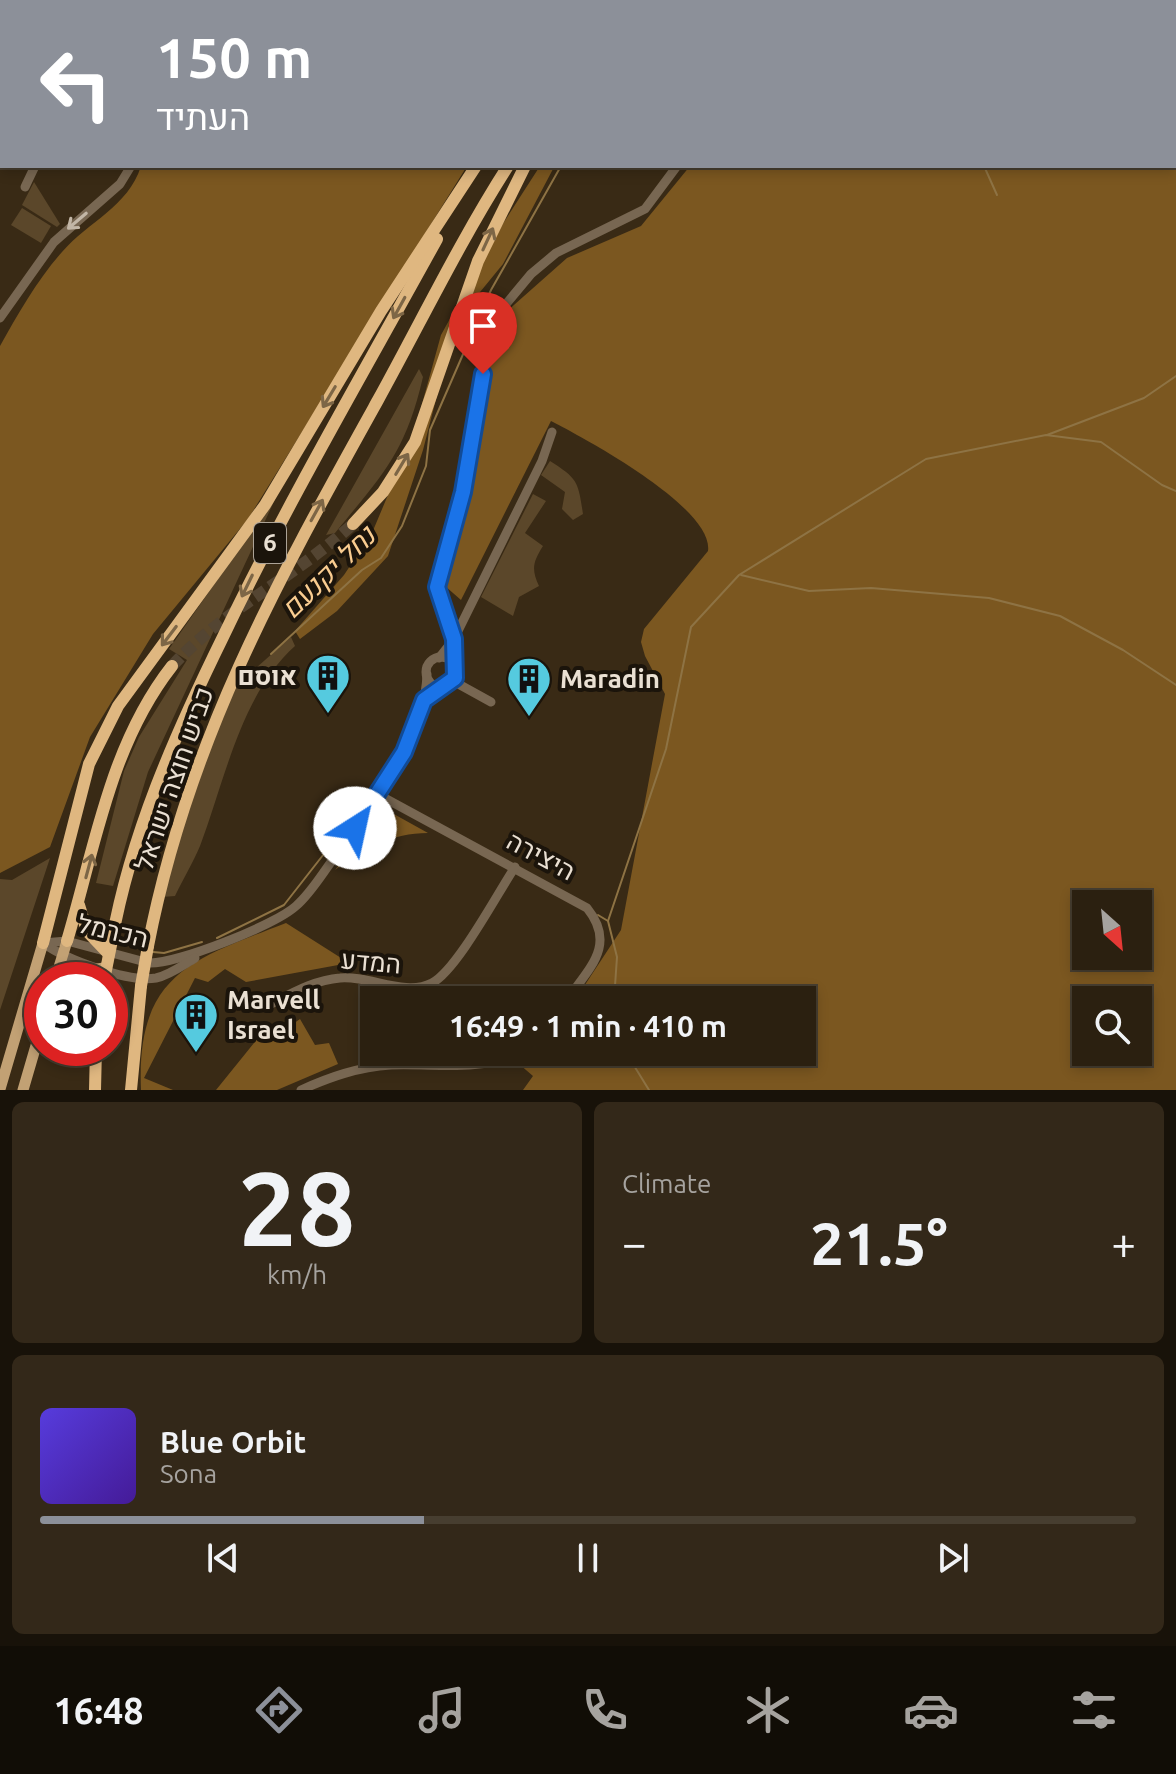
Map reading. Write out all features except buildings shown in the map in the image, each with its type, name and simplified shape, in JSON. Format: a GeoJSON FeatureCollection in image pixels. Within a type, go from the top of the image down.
{"type":"FeatureCollection","features":[{"type":"Feature","properties":{"kind":"highway"},"geometry":{"type":"LineString","coordinates":[[43,943],[89,764],[118,706],[265,505],[381,311],[475,168]]}},
{"type":"Feature","properties":{"kind":"highway","name":"כביש חוצה ישראל"},"geometry":{"type":"LineString","coordinates":[[106,962],[157,783],[189,704],[253,574],[475,168]]}},
{"type":"Feature","properties":{"kind":"highway","name":"כביש חוצה ישראל"},"geometry":{"type":"LineString","coordinates":[[131,1090],[141,986],[161,878],[199,758],[270,594],[507,168]]}},
{"type":"Feature","properties":{"kind":"highway"},"geometry":{"type":"LineString","coordinates":[[353,524],[383,492],[415,442],[478,261],[524,168]]}},
{"type":"Feature","properties":{"kind":"highway"},"geometry":{"type":"LineString","coordinates":[[67,941],[127,737],[154,688],[172,666]]}},
{"type":"Feature","properties":{"kind":"highway"},"geometry":{"type":"LineString","coordinates":[[79,902],[83,924],[109,946]]}},
{"type":"Feature","properties":{"kind":"highway"},"geometry":{"type":"LineString","coordinates":[[95,1090],[96,1066]]}},
{"type":"Feature","properties":{"kind":"main road"},"geometry":{"type":"LineString","coordinates":[[60,962],[67,941]]}},
{"type":"Feature","properties":{"kind":"main road"},"geometry":{"type":"LineString","coordinates":[[0,1089],[43,943]]}},
{"type":"Feature","properties":{"kind":"main road"},"geometry":{"type":"LineString","coordinates":[[23,1090],[30,1066]]}},
{"type":"Feature","properties":{"kind":"street"},"geometry":{"type":"LineString","coordinates":[[76,0],[88,0]]}},
{"type":"Feature","properties":{"kind":"street"},"geometry":{"type":"LineString","coordinates":[[25,187],[34,168]]}},
{"type":"Feature","properties":{"kind":"street"},"geometry":{"type":"LineString","coordinates":[[0,318],[54,242],[120,184],[130,168]]}},
{"type":"Feature","properties":{"kind":"street"},"geometry":{"type":"LineString","coordinates":[[552,432],[542,461],[454,639],[439,658],[430,662],[427,674],[431,683],[440,687],[453,681],[456,673],[453,663],[454,639],[437,587],[463,492],[491,322],[531,274],[556,253],[645,209],[676,168]]}},
{"type":"Feature","properties":{"kind":"street"},"geometry":{"type":"LineString","coordinates":[[439,658],[453,663]]}},
{"type":"Feature","properties":{"kind":"street","name":"הכרמל"},"geometry":{"type":"LineString","coordinates":[[128,976],[153,978],[171,972],[213,946],[296,907],[379,795],[404,752],[424,700],[427,674]]}},
{"type":"Feature","properties":{"kind":"street"},"geometry":{"type":"LineString","coordinates":[[453,681],[491,702]]}},
{"type":"Feature","properties":{"kind":"street","name":"הכרמל"},"geometry":{"type":"LineString","coordinates":[[424,700],[440,687]]}},
{"type":"Feature","properties":{"kind":"street","name":"היצירה"},"geometry":{"type":"LineString","coordinates":[[379,795],[587,908],[600,928],[599,954],[577,986]]}},
{"type":"Feature","properties":{"kind":"street","name":"המדע"},"geometry":{"type":"LineString","coordinates":[[265,1007],[320,981],[342,977],[368,978],[409,988],[430,984],[450,966],[515,867]]}},
{"type":"Feature","properties":{"kind":"street","name":"הכרמל"},"geometry":{"type":"LineString","coordinates":[[43,943],[67,941],[109,946],[155,963],[213,946]]}},
{"type":"Feature","properties":{"kind":"street","name":"הכרמל"},"geometry":{"type":"LineString","coordinates":[[43,943],[74,962]]}},
{"type":"Feature","properties":{"kind":"street"},"geometry":{"type":"LineString","coordinates":[[301,1090],[327,1078],[385,1066]]}},
{"type":"Feature","properties":{"kind":"street"},"geometry":{"type":"LineString","coordinates":[[434,1066],[478,1066]]}},
{"type":"Feature","properties":{"kind":"shaded area"},"geometry":{"type":"Polygon","coordinates":[[[140,168],[466,168],[248,519],[153,634],[90,737],[50,847],[0,873],[0,346],[53,263],[117,203],[140,168]]]}},
{"type":"Feature","properties":{"kind":"shaded area"},"geometry":{"type":"Polygon","coordinates":[[[539,168],[553,169],[503,264],[467,308],[453,333],[423,450],[388,556],[337,611],[300,639],[295,631],[344,575],[372,533],[414,433],[441,335],[497,233],[539,168]]]}},
{"type":"Feature","properties":{"kind":"shaded area"},"geometry":{"type":"Polygon","coordinates":[[[688,168],[1176,168],[1176,1090],[523,1090],[533,1076],[521,1066],[816,1066],[816,986],[584,986],[621,930],[665,694],[645,656],[641,642],[644,629],[708,551],[704,534],[691,515],[645,477],[551,421],[461,600],[445,586],[498,319],[567,258],[641,226],[688,168]]]}},
{"type":"Feature","properties":{"kind":"shaded area"},"geometry":{"type":"Polygon","coordinates":[[[34,182],[60,224],[57,227],[22,205],[34,182]]]}},
{"type":"Feature","properties":{"kind":"shaded area"},"geometry":{"type":"Polygon","coordinates":[[[22,208],[51,226],[41,243],[11,225],[22,208]]]}},
{"type":"Feature","properties":{"kind":"shaded area"},"geometry":{"type":"Polygon","coordinates":[[[419,369],[423,377],[400,445],[352,513],[335,533],[326,535],[419,369]]]}},
{"type":"Feature","properties":{"kind":"shaded area"},"geometry":{"type":"Polygon","coordinates":[[[550,461],[566,472],[578,487],[583,514],[573,520],[562,509],[565,492],[541,475],[550,461]]]}},
{"type":"Feature","properties":{"kind":"shaded area"},"geometry":{"type":"Polygon","coordinates":[[[278,493],[148,772],[113,886],[96,883],[124,771],[139,737],[187,660],[169,649],[278,493]]]}},
{"type":"Feature","properties":{"kind":"shaded area"},"geometry":{"type":"Polygon","coordinates":[[[533,494],[546,501],[525,533],[543,546],[534,566],[539,586],[519,597],[513,616],[481,597],[533,494]]]}},
{"type":"Feature","properties":{"kind":"shaded area"},"geometry":{"type":"Polygon","coordinates":[[[291,637],[295,646],[276,666],[248,713],[194,859],[175,896],[162,897],[179,836],[225,709],[238,684],[291,637]]]}},
{"type":"Feature","properties":{"kind":"shaded area"},"geometry":{"type":"Polygon","coordinates":[[[383,808],[428,833],[402,836],[379,844],[335,870],[383,808]]]}},
{"type":"Feature","properties":{"kind":"shaded area"},"geometry":{"type":"Polygon","coordinates":[[[50,858],[0,1010],[0,879],[12,880],[50,858]]]}},
{"type":"Feature","properties":{"kind":"shaded area"},"geometry":{"type":"Polygon","coordinates":[[[286,923],[349,963],[246,982],[225,969],[208,982],[195,978],[144,1078],[173,1090],[141,1090],[142,1051],[148,1020],[160,996],[176,977],[223,948],[286,923]]]}},
{"type":"Feature","properties":{"kind":"shaded area"},"geometry":{"type":"Polygon","coordinates":[[[300,1019],[315,1045],[329,1043],[338,1064],[277,1090],[216,1090],[258,1038],[270,1040],[300,1019]]]}},
{"type":"Feature","properties":{"kind":"waterway","name":"נחל יקנעם"},"geometry":{"type":"LineString","coordinates":[[271,654],[362,570],[381,558],[402,526],[426,466],[430,430],[491,290],[560,168]]}},
{"type":"Feature","properties":{"kind":"waterway"},"geometry":{"type":"LineString","coordinates":[[985,168],[997,195]]}},
{"type":"Feature","properties":{"kind":"waterway"},"geometry":{"type":"LineString","coordinates":[[1047,435],[1144,398],[1176,376]]}},
{"type":"Feature","properties":{"kind":"waterway"},"geometry":{"type":"LineString","coordinates":[[608,921],[666,749],[691,627],[739,575],[926,459],[1046,435],[1101,442],[1162,485],[1176,491]]}},
{"type":"Feature","properties":{"kind":"waterway"},"geometry":{"type":"LineString","coordinates":[[741,575],[809,591],[871,588],[989,598],[1060,616],[1123,650],[1176,685]]}},
{"type":"Feature","properties":{"kind":"waterway"},"geometry":{"type":"LineString","coordinates":[[217,938],[284,905],[370,795]]}},
{"type":"Feature","properties":{"kind":"waterway"},"geometry":{"type":"LineString","coordinates":[[598,915],[608,921],[617,957],[615,986]]}},
{"type":"Feature","properties":{"kind":"waterway"},"geometry":{"type":"LineString","coordinates":[[135,939],[144,947]]}},
{"type":"Feature","properties":{"kind":"waterway"},"geometry":{"type":"LineString","coordinates":[[153,952],[164,953],[202,942]]}},
{"type":"Feature","properties":{"kind":"waterway"},"geometry":{"type":"LineString","coordinates":[[634,1066],[649,1090]]}},
{"type":"Feature","properties":{"kind":"tunnel"},"geometry":{"type":"LineString","coordinates":[[172,666],[215,627],[353,524]]}},
{"type":"Feature","properties":{"kind":"place","name":"אוסם"},"geometry":{"type":"Point","coordinates":[328,715]}},
{"type":"Feature","properties":{"kind":"place","name":"Maradin"},"geometry":{"type":"Point","coordinates":[529,718]}},
{"type":"Feature","properties":{"kind":"place","name":"Marvell Israel"},"geometry":{"type":"Point","coordinates":[196,1054]}},
{"type":"Feature","properties":{"kind":"route"},"geometry":{"type":"LineString","coordinates":[[355,828],[374,803],[404,752],[424,700],[455,678],[452,657],[454,639],[437,587],[463,492],[483,374]]}}]}
